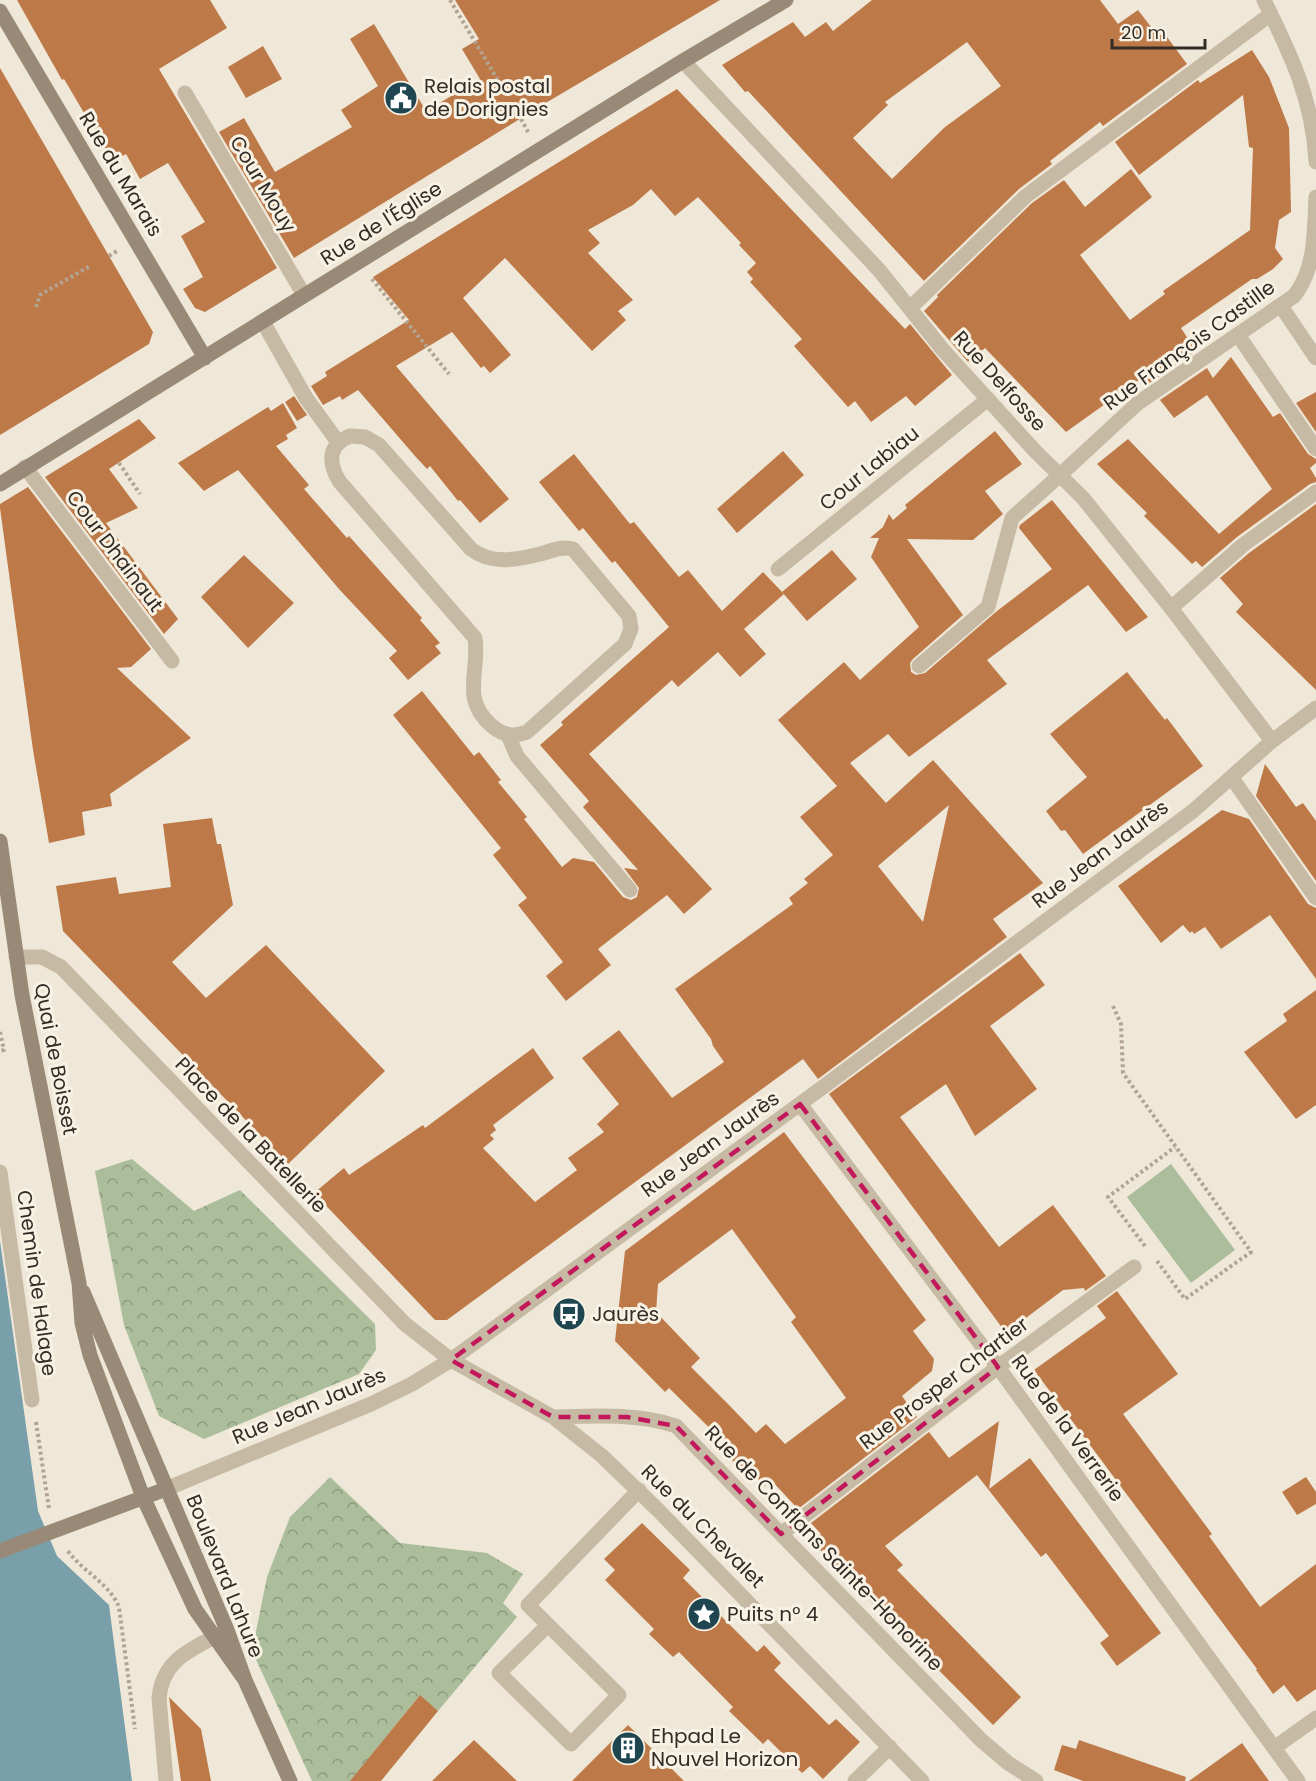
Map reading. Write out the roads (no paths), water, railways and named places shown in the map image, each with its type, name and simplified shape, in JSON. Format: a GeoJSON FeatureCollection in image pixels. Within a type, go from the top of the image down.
{"type":"FeatureCollection","features":[{"type":"Feature","properties":{"kind":"main road","name":"Rue de l'Église"},"geometry":{"type":"LineString","coordinates":[[0,484],[683,61],[786,0]]}},
{"type":"Feature","properties":{"kind":"main road","name":"Rue du Marais"},"geometry":{"type":"LineString","coordinates":[[0,11],[205,358]]}},
{"type":"Feature","properties":{"kind":"main road","name":"Quai de Boisset"},"geometry":{"type":"LineString","coordinates":[[0,841],[16,957],[79,1283],[82,1323],[90,1354],[143,1497]]}},
{"type":"Feature","properties":{"kind":"main road","name":"Quai de Boisset"},"geometry":{"type":"LineString","coordinates":[[79,1283],[166,1489]]}},
{"type":"Feature","properties":{"kind":"main road","name":"Rue Jean Jaurès"},"geometry":{"type":"LineString","coordinates":[[0,1551],[166,1489]]}},
{"type":"Feature","properties":{"kind":"main road","name":"Boulevard Lahure"},"geometry":{"type":"LineString","coordinates":[[166,1489],[220,1634],[245,1680],[290,1781]]}},
{"type":"Feature","properties":{"kind":"main road","name":"Boulevard Lahure"},"geometry":{"type":"LineString","coordinates":[[143,1497],[195,1610],[220,1634]]}},
{"type":"Feature","properties":{"kind":"street"},"geometry":{"type":"LineString","coordinates":[[1264,0],[1305,91],[1314,127],[1316,162]]}},
{"type":"Feature","properties":{"kind":"street"},"geometry":{"type":"LineString","coordinates":[[910,308],[1026,196],[1271,14]]}},
{"type":"Feature","properties":{"kind":"street","name":"Rue Delfosse"},"geometry":{"type":"LineString","coordinates":[[683,61],[879,270],[939,345],[1036,452],[1083,498],[1272,741]]}},
{"type":"Feature","properties":{"kind":"street","name":"Cour Mouy"},"geometry":{"type":"LineString","coordinates":[[185,93],[304,295]]}},
{"type":"Feature","properties":{"kind":"street","name":"Rue François Castille"},"geometry":{"type":"LineString","coordinates":[[919,666],[988,608],[1012,519],[1138,403],[1294,296],[1307,278],[1313,252],[1316,197]]}},
{"type":"Feature","properties":{"kind":"street"},"geometry":{"type":"LineString","coordinates":[[1281,306],[1316,358]]}},
{"type":"Feature","properties":{"kind":"street"},"geometry":{"type":"LineString","coordinates":[[263,322],[306,398],[338,442]]}},
{"type":"Feature","properties":{"kind":"street"},"geometry":{"type":"LineString","coordinates":[[1238,335],[1316,449]]}},
{"type":"Feature","properties":{"kind":"street","name":"Cour Labiau"},"geometry":{"type":"LineString","coordinates":[[778,569],[988,399]]}},
{"type":"Feature","properties":{"kind":"street"},"geometry":{"type":"LineString","coordinates":[[350,436],[357,436],[365,437],[379,445],[471,549],[480,556],[508,560],[563,547],[573,549],[629,616],[631,629],[625,644],[527,732],[508,735],[497,730],[486,721],[474,702],[473,673],[477,650],[476,638],[339,480],[331,461],[332,453],[338,442],[350,436]]}},
{"type":"Feature","properties":{"kind":"street","name":"Cour Dhainaut"},"geometry":{"type":"LineString","coordinates":[[25,468],[172,660]]}},
{"type":"Feature","properties":{"kind":"street"},"geometry":{"type":"LineString","coordinates":[[1171,609],[1243,545],[1316,492]]}},
{"type":"Feature","properties":{"kind":"street","name":"Rue Jean Jaurès"},"geometry":{"type":"LineString","coordinates":[[166,1489],[371,1404],[412,1384],[451,1360],[800,1104],[1183,818],[1232,778],[1272,741],[1316,708]]}},
{"type":"Feature","properties":{"kind":"street"},"geometry":{"type":"LineString","coordinates":[[508,735],[517,756],[630,891]]}},
{"type":"Feature","properties":{"kind":"street"},"geometry":{"type":"LineString","coordinates":[[1232,778],[1316,898]]}},
{"type":"Feature","properties":{"kind":"street","name":"Place de la Batellerie"},"geometry":{"type":"LineString","coordinates":[[16,957],[42,957],[61,967],[390,1309],[405,1324],[451,1360]]}},
{"type":"Feature","properties":{"kind":"street","name":"Rue de la Verrerie"},"geometry":{"type":"LineString","coordinates":[[800,1104],[998,1366],[1298,1781]]}},
{"type":"Feature","properties":{"kind":"street","name":"Chemin de Halage"},"geometry":{"type":"LineString","coordinates":[[0,1172],[32,1400]]}},
{"type":"Feature","properties":{"kind":"street","name":"Rue Prosper Chartier"},"geometry":{"type":"LineString","coordinates":[[781,1534],[998,1366],[1134,1267]]}},
{"type":"Feature","properties":{"kind":"street","name":"Rue du Chevalet"},"geometry":{"type":"LineString","coordinates":[[451,1360],[553,1417],[603,1456],[639,1490],[922,1781]]}},
{"type":"Feature","properties":{"kind":"street","name":"Rue de Conflans Sainte-Honorine"},"geometry":{"type":"LineString","coordinates":[[553,1417],[627,1417],[656,1420],[676,1426],[981,1740],[1008,1764],[1036,1781]]}},
{"type":"Feature","properties":{"kind":"street"},"geometry":{"type":"LineString","coordinates":[[548,1625],[499,1673],[571,1744],[619,1695],[528,1605],[639,1490]]}},
{"type":"Feature","properties":{"kind":"street"},"geometry":{"type":"LineString","coordinates":[[165,1781],[160,1685],[165,1672],[172,1664],[184,1654],[220,1634]]}},
{"type":"Feature","properties":{"kind":"street"},"geometry":{"type":"LineString","coordinates":[[1274,1748],[1316,1718]]}},
{"type":"Feature","properties":{"kind":"street"},"geometry":{"type":"LineString","coordinates":[[855,1781],[890,1747]]}},
{"type":"Feature","properties":{"kind":"water"},"geometry":{"type":"Polygon","coordinates":[[[0,1241],[38,1511],[57,1556],[109,1605],[132,1781],[0,1781],[0,1241]]]}},
{"type":"Feature","properties":{"kind":"place","name":"Relais postal de Dorignies"},"geometry":{"type":"Point","coordinates":[401,98]}},
{"type":"Feature","properties":{"kind":"place","name":"Jaurès"},"geometry":{"type":"Point","coordinates":[569,1314]}},
{"type":"Feature","properties":{"kind":"place","name":"Puits n° 4"},"geometry":{"type":"Point","coordinates":[704,1614]}},
{"type":"Feature","properties":{"kind":"place","name":"Ehpad Le Nouvel Horizon"},"geometry":{"type":"Point","coordinates":[628,1748]}}]}
